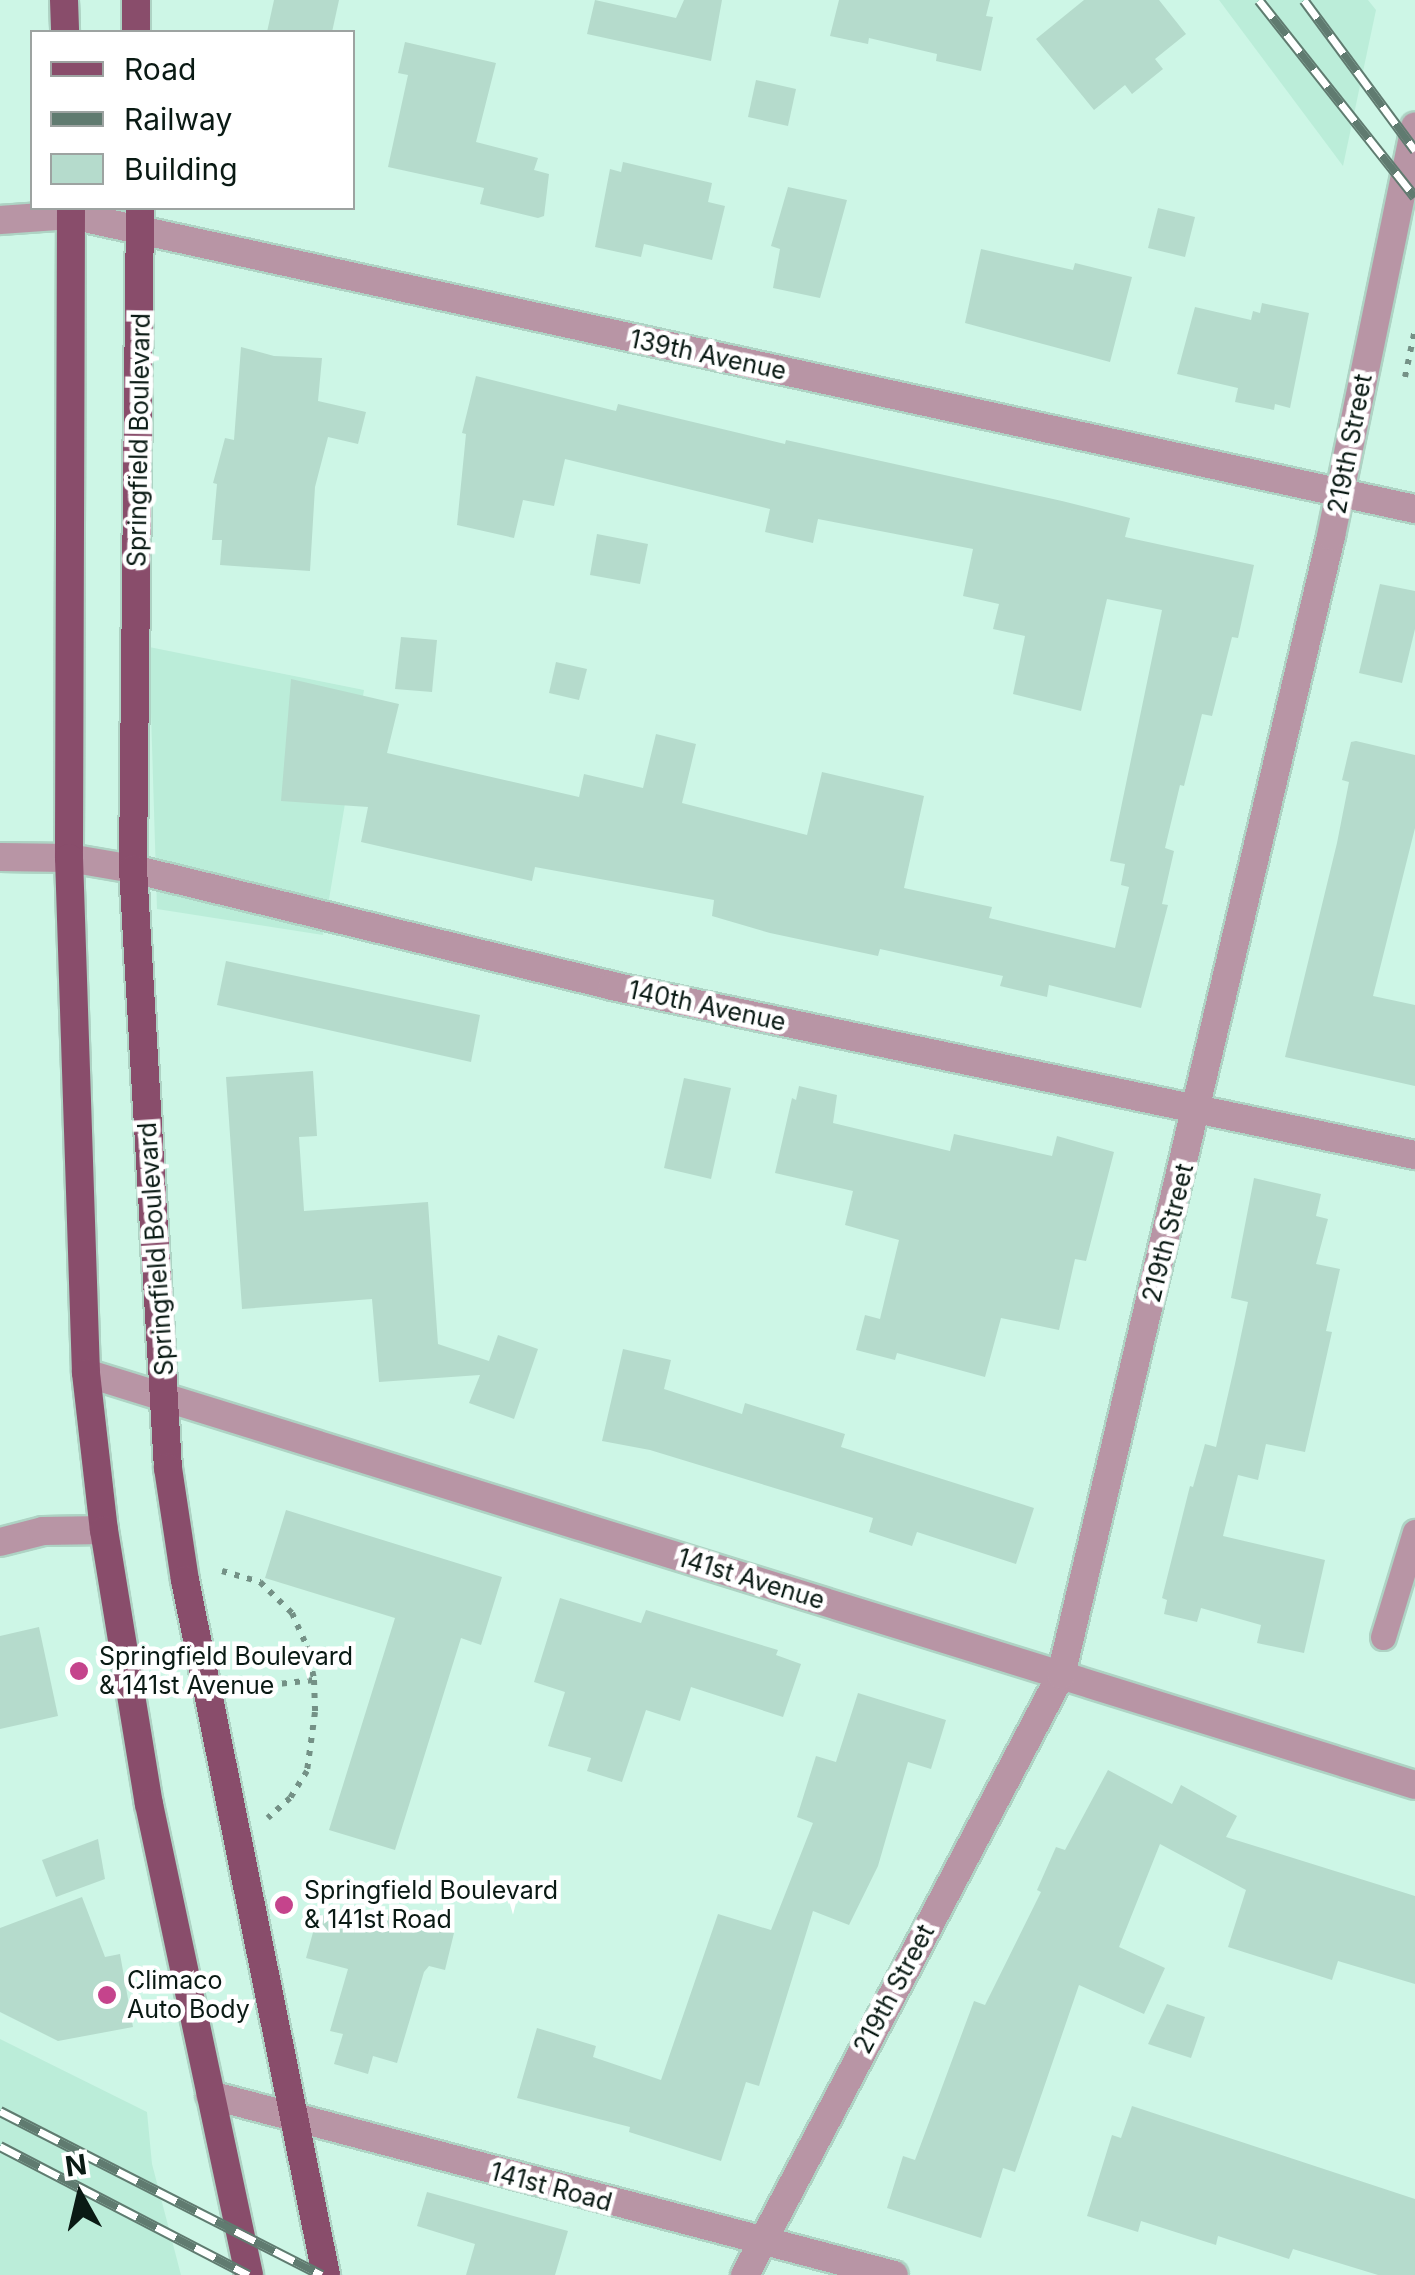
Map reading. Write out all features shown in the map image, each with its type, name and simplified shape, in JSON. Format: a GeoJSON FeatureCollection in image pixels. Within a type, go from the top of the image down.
{"type":"FeatureCollection","features":[{"type":"Feature","properties":{"kind":"main road"},"geometry":{"type":"LineString","coordinates":[[64,0],[65,30]]}},
{"type":"Feature","properties":{"kind":"main road"},"geometry":{"type":"LineString","coordinates":[[136,0],[136,30]]}},
{"type":"Feature","properties":{"kind":"main road"},"geometry":{"type":"LineString","coordinates":[[71,211],[69,858],[86,1373],[104,1530],[149,1804],[249,2275]]}},
{"type":"Feature","properties":{"kind":"main road","name":"Springfield Boulevard"},"geometry":{"type":"LineString","coordinates":[[140,219],[133,869],[168,1468],[185,1580],[326,2275]]}},
{"type":"Feature","properties":{"kind":"street","name":"219th Street"},"geometry":{"type":"LineString","coordinates":[[745,2275],[1061,1675],[1341,493],[1415,127]]}},
{"type":"Feature","properties":{"kind":"street","name":"139th Avenue"},"geometry":{"type":"LineString","coordinates":[[0,220],[71,211],[140,219],[1415,509]]}},
{"type":"Feature","properties":{"kind":"street","name":"140th Avenue"},"geometry":{"type":"LineString","coordinates":[[0,857],[69,858],[133,869],[612,986],[1415,1155]]}},
{"type":"Feature","properties":{"kind":"street","name":"141st Avenue"},"geometry":{"type":"LineString","coordinates":[[86,1373],[1415,1785]]}},
{"type":"Feature","properties":{"kind":"street"},"geometry":{"type":"LineString","coordinates":[[0,1542],[43,1531],[104,1530]]}},
{"type":"Feature","properties":{"kind":"street","name":"141st Road"},"geometry":{"type":"LineString","coordinates":[[210,2095],[759,2243],[894,2275]]}},
{"type":"Feature","properties":{"kind":"lane"},"geometry":{"type":"LineString","coordinates":[[1383,1637],[1415,1532]]}},
{"type":"Feature","properties":{"kind":"path"},"geometry":{"type":"LineString","coordinates":[[1405,377],[1415,330]]}},
{"type":"Feature","properties":{"kind":"path"},"geometry":{"type":"LineString","coordinates":[[222,1571],[260,1582],[292,1612],[307,1646],[314,1680],[315,1712],[307,1771],[290,1798],[266,1820]]}},
{"type":"Feature","properties":{"kind":"path"},"geometry":{"type":"LineString","coordinates":[[242,1688],[314,1680]]}},
{"type":"Feature","properties":{"kind":"shaded area"},"geometry":{"type":"Polygon","coordinates":[[[1219,0],[1368,0],[1376,10],[1343,166],[1219,0]]]}},
{"type":"Feature","properties":{"kind":"shaded area"},"geometry":{"type":"Polygon","coordinates":[[[149,647],[364,690],[323,935],[157,909],[149,647]]]}},
{"type":"Feature","properties":{"kind":"shaded area"},"geometry":{"type":"Polygon","coordinates":[[[0,2039],[147,2112],[152,2164],[181,2275],[0,2275],[0,2039]]]}},
{"type":"Feature","properties":{"kind":"building"},"geometry":{"type":"Polygon","coordinates":[[[274,0],[339,0],[332,30],[267,30],[274,0]]]}},
{"type":"Feature","properties":{"kind":"building"},"geometry":{"type":"Polygon","coordinates":[[[595,0],[676,18],[684,0],[722,0],[711,61],[587,34],[595,0]]]}},
{"type":"Feature","properties":{"kind":"building"},"geometry":{"type":"Polygon","coordinates":[[[839,0],[990,0],[986,16],[993,17],[981,71],[936,61],[937,54],[869,38],[868,44],[830,36],[839,0]]]}},
{"type":"Feature","properties":{"kind":"building"},"geometry":{"type":"Polygon","coordinates":[[[1084,0],[1159,0],[1186,34],[1155,59],[1163,69],[1132,94],[1125,85],[1094,110],[1036,39],[1084,0]]]}},
{"type":"Feature","properties":{"kind":"building"},"geometry":{"type":"Polygon","coordinates":[[[405,42],[496,63],[476,142],[538,158],[534,170],[549,174],[544,216],[538,218],[480,204],[484,188],[388,167],[408,75],[398,73],[405,42]]]}},
{"type":"Feature","properties":{"kind":"building"},"geometry":{"type":"Polygon","coordinates":[[[756,80],[796,89],[788,126],[748,117],[756,80]]]}},
{"type":"Feature","properties":{"kind":"building"},"geometry":{"type":"Polygon","coordinates":[[[623,162],[712,183],[708,202],[725,206],[712,260],[644,244],[641,257],[595,247],[610,169],[621,172],[623,162]]]}},
{"type":"Feature","properties":{"kind":"building"},"geometry":{"type":"Polygon","coordinates":[[[788,187],[847,200],[820,298],[773,288],[780,249],[771,246],[788,187]]]}},
{"type":"Feature","properties":{"kind":"building"},"geometry":{"type":"Polygon","coordinates":[[[1158,208],[1195,217],[1185,257],[1148,248],[1158,208]]]}},
{"type":"Feature","properties":{"kind":"building"},"geometry":{"type":"Polygon","coordinates":[[[981,249],[1073,270],[1075,263],[1132,277],[1110,362],[965,323],[981,249]]]}},
{"type":"Feature","properties":{"kind":"building"},"geometry":{"type":"Polygon","coordinates":[[[1262,303],[1309,313],[1290,408],[1275,404],[1274,410],[1235,402],[1238,388],[1177,374],[1195,307],[1251,320],[1253,311],[1260,313],[1262,303]]]}},
{"type":"Feature","properties":{"kind":"building"},"geometry":{"type":"Polygon","coordinates":[[[241,347],[274,356],[322,358],[318,401],[366,412],[358,444],[328,437],[315,487],[310,571],[220,565],[222,540],[212,540],[217,484],[213,483],[225,438],[234,440],[241,347]]]}},
{"type":"Feature","properties":{"kind":"building"},"geometry":{"type":"Polygon","coordinates":[[[476,376],[616,411],[618,404],[785,444],[786,440],[1062,501],[1130,518],[1125,537],[1254,565],[1238,638],[1232,637],[1212,716],[1202,714],[1184,786],[1180,785],[1165,848],[1174,851],[1162,904],[1168,905],[1141,1008],[1049,985],[1047,997],[1000,986],[1003,976],[880,949],[878,956],[770,933],[712,916],[714,900],[535,867],[532,881],[361,842],[368,807],[281,801],[291,679],[399,704],[387,753],[579,797],[584,774],[643,788],[656,734],[696,744],[682,803],[807,835],[822,772],[924,796],[904,888],[992,907],[989,918],[1115,948],[1129,887],[1121,885],[1125,864],[1110,861],[1162,610],[1107,599],[1081,711],[1013,694],[1025,636],[993,629],[999,604],[963,596],[973,549],[818,519],[813,543],[765,532],[770,509],[565,459],[554,506],[523,500],[514,538],[457,525],[466,434],[462,433],[476,376]]]}},
{"type":"Feature","properties":{"kind":"building"},"geometry":{"type":"Polygon","coordinates":[[[597,534],[648,544],[640,584],[590,575],[597,534]]]}},
{"type":"Feature","properties":{"kind":"building"},"geometry":{"type":"Polygon","coordinates":[[[1380,584],[1415,591],[1415,629],[1402,683],[1359,673],[1380,584]]]}},
{"type":"Feature","properties":{"kind":"building"},"geometry":{"type":"Polygon","coordinates":[[[401,637],[437,640],[432,692],[395,689],[401,637]]]}},
{"type":"Feature","properties":{"kind":"building"},"geometry":{"type":"Polygon","coordinates":[[[556,662],[587,669],[579,700],[549,693],[556,662]]]}},
{"type":"Feature","properties":{"kind":"building"},"geometry":{"type":"Polygon","coordinates":[[[1351,742],[1415,755],[1415,828],[1373,996],[1415,1005],[1415,1086],[1285,1057],[1337,843],[1349,782],[1342,780],[1351,742]]]}},
{"type":"Feature","properties":{"kind":"building"},"geometry":{"type":"Polygon","coordinates":[[[226,961],[480,1015],[471,1062],[217,1005],[226,961]]]}},
{"type":"Feature","properties":{"kind":"building"},"geometry":{"type":"Polygon","coordinates":[[[313,1071],[317,1136],[299,1137],[304,1211],[428,1202],[438,1344],[489,1361],[498,1335],[538,1349],[514,1419],[469,1403],[480,1375],[379,1382],[372,1299],[242,1309],[226,1077],[313,1071]]]}},
{"type":"Feature","properties":{"kind":"building"},"geometry":{"type":"Polygon","coordinates":[[[684,1078],[731,1088],[711,1179],[664,1168],[684,1078]]]}},
{"type":"Feature","properties":{"kind":"building"},"geometry":{"type":"Polygon","coordinates":[[[799,1086],[837,1095],[833,1123],[950,1151],[954,1134],[1052,1156],[1057,1136],[1114,1152],[1086,1261],[1075,1259],[1059,1330],[1001,1318],[985,1377],[897,1353],[895,1360],[856,1350],[865,1315],[880,1319],[899,1240],[845,1225],[853,1191],[775,1173],[792,1098],[796,1100],[799,1086]]]}},
{"type":"Feature","properties":{"kind":"building"},"geometry":{"type":"Polygon","coordinates":[[[1254,1178],[1321,1194],[1316,1216],[1328,1219],[1316,1264],[1340,1269],[1326,1331],[1332,1332],[1305,1452],[1266,1444],[1258,1480],[1238,1475],[1223,1536],[1325,1560],[1304,1653],[1257,1643],[1261,1625],[1201,1608],[1197,1622],[1164,1614],[1167,1600],[1162,1598],[1190,1486],[1193,1487],[1205,1444],[1216,1447],[1235,1364],[1248,1302],[1231,1298],[1254,1178]]]}},
{"type":"Feature","properties":{"kind":"building"},"geometry":{"type":"Polygon","coordinates":[[[623,1349],[671,1360],[664,1389],[742,1414],[745,1403],[845,1434],[841,1447],[1034,1508],[1016,1564],[917,1532],[912,1546],[869,1532],[873,1518],[650,1450],[602,1441],[623,1349]]]}},
{"type":"Feature","properties":{"kind":"building"},"geometry":{"type":"Polygon","coordinates":[[[286,1510],[502,1577],[481,1645],[461,1638],[395,1850],[329,1830],[395,1618],[265,1578],[286,1510]]]}},
{"type":"Feature","properties":{"kind":"building"},"geometry":{"type":"Polygon","coordinates":[[[560,1598],[641,1623],[646,1610],[778,1650],[776,1655],[801,1664],[783,1717],[691,1687],[680,1721],[646,1710],[622,1782],[587,1771],[591,1758],[548,1746],[565,1692],[534,1682],[560,1598]]]}},
{"type":"Feature","properties":{"kind":"building"},"geometry":{"type":"Polygon","coordinates":[[[39,1627],[58,1716],[0,1729],[0,1636],[39,1627]]]}},
{"type":"Feature","properties":{"kind":"building"},"geometry":{"type":"Polygon","coordinates":[[[858,1693],[946,1720],[931,1769],[908,1762],[878,1866],[849,1925],[813,1911],[759,2086],[746,2082],[721,2161],[629,2132],[630,2127],[517,2098],[537,2028],[596,2046],[593,2057],[661,2080],[718,1914],[771,1930],[813,1823],[797,1817],[816,1756],[836,1762],[858,1693]]]}},
{"type":"Feature","properties":{"kind":"building"},"geometry":{"type":"Polygon","coordinates":[[[1108,1770],[1172,1804],[1181,1785],[1237,1816],[1226,1837],[1415,1896],[1415,1984],[1338,1961],[1332,1980],[1228,1947],[1246,1890],[1160,1844],[1119,1947],[1165,1968],[1144,2014],[1079,1985],[1015,2172],[1003,2168],[981,2238],[887,2208],[903,2156],[915,2160],[974,2001],[985,2005],[1041,1892],[1037,1890],[1056,1847],[1065,1850],[1108,1770]]]}},
{"type":"Feature","properties":{"kind":"building"},"geometry":{"type":"Polygon","coordinates":[[[98,1839],[105,1879],[56,1897],[42,1860],[98,1839]]]}},
{"type":"Feature","properties":{"kind":"building"},"geometry":{"type":"Polygon","coordinates":[[[82,1897],[105,1957],[120,1954],[133,2027],[58,2041],[0,2012],[0,1928],[82,1897]]]}},
{"type":"Feature","properties":{"kind":"building"},"geometry":{"type":"Polygon","coordinates":[[[367,1910],[454,1933],[445,1970],[429,1966],[424,1972],[397,2063],[373,2056],[368,2074],[334,2064],[343,2034],[330,2031],[348,1969],[306,1958],[318,1914],[362,1926],[367,1910]]]}},
{"type":"Feature","properties":{"kind":"building"},"geometry":{"type":"Polygon","coordinates":[[[1167,2004],[1205,2017],[1191,2058],[1148,2044],[1167,2004]]]}},
{"type":"Feature","properties":{"kind":"building"},"geometry":{"type":"Polygon","coordinates":[[[1132,2106],[1415,2199],[1415,2275],[1378,2275],[1293,2249],[1289,2259],[1218,2236],[1216,2245],[1141,2221],[1138,2232],[1087,2216],[1112,2135],[1121,2138],[1132,2106]]]}},
{"type":"Feature","properties":{"kind":"building"},"geometry":{"type":"Polygon","coordinates":[[[427,2192],[568,2231],[555,2275],[466,2275],[475,2244],[417,2226],[427,2192]]]}},
{"type":"Feature","properties":{"kind":"railway"},"geometry":{"type":"LineString","coordinates":[[1259,0],[1415,197]]}},
{"type":"Feature","properties":{"kind":"railway"},"geometry":{"type":"LineString","coordinates":[[1304,0],[1415,150]]}},
{"type":"Feature","properties":{"kind":"railway"},"geometry":{"type":"LineString","coordinates":[[0,2111],[322,2275]]}},
{"type":"Feature","properties":{"kind":"railway"},"geometry":{"type":"LineString","coordinates":[[0,2146],[249,2275]]}},
{"type":"Feature","properties":{"kind":"place","name":"Springfield Boulevard & 141st Avenue"},"geometry":{"type":"Point","coordinates":[79,1671]}},
{"type":"Feature","properties":{"kind":"place","name":"Springfield Boulevard & 141st Road"},"geometry":{"type":"Point","coordinates":[284,1905]}},
{"type":"Feature","properties":{"kind":"place","name":"Climaco Auto Body"},"geometry":{"type":"Point","coordinates":[107,1995]}}]}
